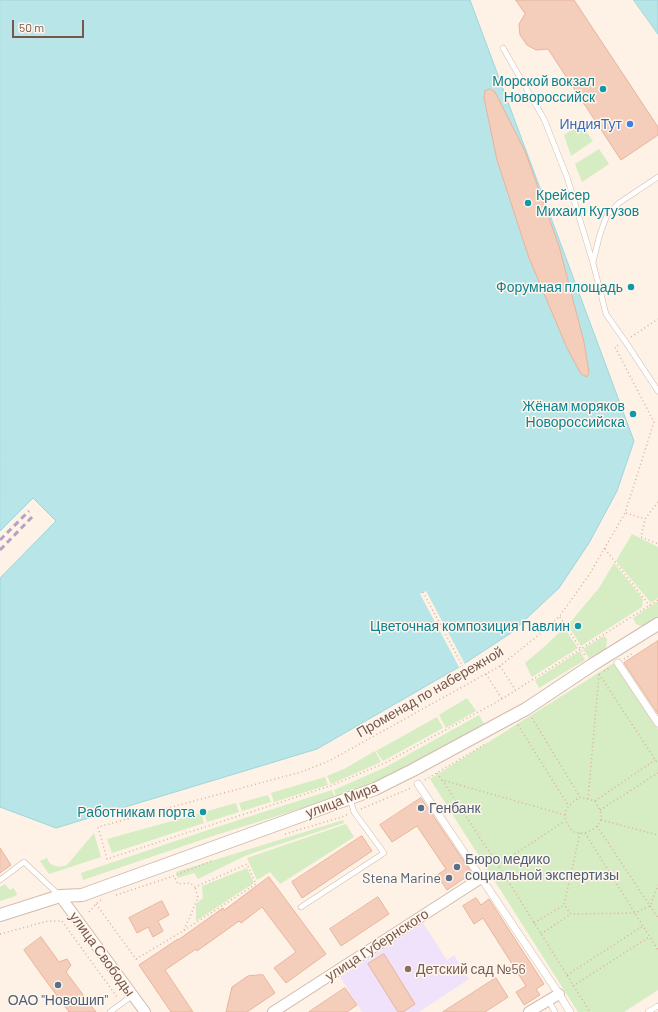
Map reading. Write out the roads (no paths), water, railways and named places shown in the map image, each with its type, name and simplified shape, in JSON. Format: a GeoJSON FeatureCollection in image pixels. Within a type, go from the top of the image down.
{"type":"FeatureCollection","features":[{"type":"Feature","properties":{"kind":"street","name":"улица Мира"},"geometry":{"type":"LineString","coordinates":[[0,916],[60,896],[82,895],[375,789],[413,770],[596,670],[658,624]]}},
{"type":"Feature","properties":{"kind":"street"},"geometry":{"type":"LineString","coordinates":[[618,663],[658,723]]}},
{"type":"Feature","properties":{"kind":"street"},"geometry":{"type":"LineString","coordinates":[[418,784],[570,1012]]}},
{"type":"Feature","properties":{"kind":"street","name":"улица Губернского"},"geometry":{"type":"LineString","coordinates":[[273,1012],[481,878]]}},
{"type":"Feature","properties":{"kind":"street","name":"улица Свободы"},"geometry":{"type":"LineString","coordinates":[[60,896],[145,1012]]}},
{"type":"Feature","properties":{"kind":"street"},"geometry":{"type":"LineString","coordinates":[[529,1012],[559,994]]}},
{"type":"Feature","properties":{"kind":"lane"},"geometry":{"type":"LineString","coordinates":[[503,48],[544,119],[567,177],[593,263],[606,314],[658,391]]}},
{"type":"Feature","properties":{"kind":"lane"},"geometry":{"type":"LineString","coordinates":[[593,263],[600,234],[607,215],[619,203],[658,177]]}},
{"type":"Feature","properties":{"kind":"lane"},"geometry":{"type":"LineString","coordinates":[[301,907],[384,853],[354,812],[350,798]]}},
{"type":"Feature","properties":{"kind":"lane"},"geometry":{"type":"LineString","coordinates":[[0,880],[24,862],[60,896]]}},
{"type":"Feature","properties":{"kind":"lane"},"geometry":{"type":"LineString","coordinates":[[110,1012],[133,995]]}},
{"type":"Feature","properties":{"kind":"lane"},"geometry":{"type":"LineString","coordinates":[[548,1000],[555,1012]]}},
{"type":"Feature","properties":{"kind":"lane"},"geometry":{"type":"LineString","coordinates":[[648,1012],[658,1006]]}},
{"type":"Feature","properties":{"kind":"water"},"geometry":{"type":"Polygon","coordinates":[[[0,0],[470,0],[634,441],[617,491],[589,543],[559,588],[511,633],[459,667],[317,749],[56,828],[0,807],[0,578],[56,521],[33,498],[0,531],[0,0]]]}},
{"type":"Feature","properties":{"kind":"water"},"geometry":{"type":"Polygon","coordinates":[[[634,0],[658,0],[658,34],[634,0]]]}},
{"type":"Feature","properties":{"kind":"railway"},"geometry":{"type":"LineString","coordinates":[[0,540],[29,511]]}},
{"type":"Feature","properties":{"kind":"railway"},"geometry":{"type":"LineString","coordinates":[[0,550],[34,515]]}},
{"type":"Feature","properties":{"kind":"place","name":"Морской вокзал Новороссийск"},"geometry":{"type":"Point","coordinates":[603,89]}},
{"type":"Feature","properties":{"kind":"place","name":"ИндияТут"},"geometry":{"type":"Point","coordinates":[630,124]}},
{"type":"Feature","properties":{"kind":"place","name":"Крейсер Михаил Кутузов"},"geometry":{"type":"Point","coordinates":[528,203]}},
{"type":"Feature","properties":{"kind":"place","name":"Форумная площадь"},"geometry":{"type":"Point","coordinates":[631,287]}},
{"type":"Feature","properties":{"kind":"place","name":"Жёнам моряков Новороссийска"},"geometry":{"type":"Point","coordinates":[633,414]}},
{"type":"Feature","properties":{"kind":"place","name":"Цветочная композиция Павлин"},"geometry":{"type":"Point","coordinates":[578,626]}},
{"type":"Feature","properties":{"kind":"place","name":"Генбанк"},"geometry":{"type":"Point","coordinates":[421,808]}},
{"type":"Feature","properties":{"kind":"place","name":"Работникам порта"},"geometry":{"type":"Point","coordinates":[203,812]}},
{"type":"Feature","properties":{"kind":"place","name":"Бюро медико социальной экспертизы"},"geometry":{"type":"Point","coordinates":[457,867]}},
{"type":"Feature","properties":{"kind":"place","name":"Stena Marine"},"geometry":{"type":"Point","coordinates":[449,878]}},
{"type":"Feature","properties":{"kind":"place","name":"Детский сад №56"},"geometry":{"type":"Point","coordinates":[408,969]}},
{"type":"Feature","properties":{"kind":"place","name":"ОАО \"Новошип\""},"geometry":{"type":"Point","coordinates":[58,985]}}]}
